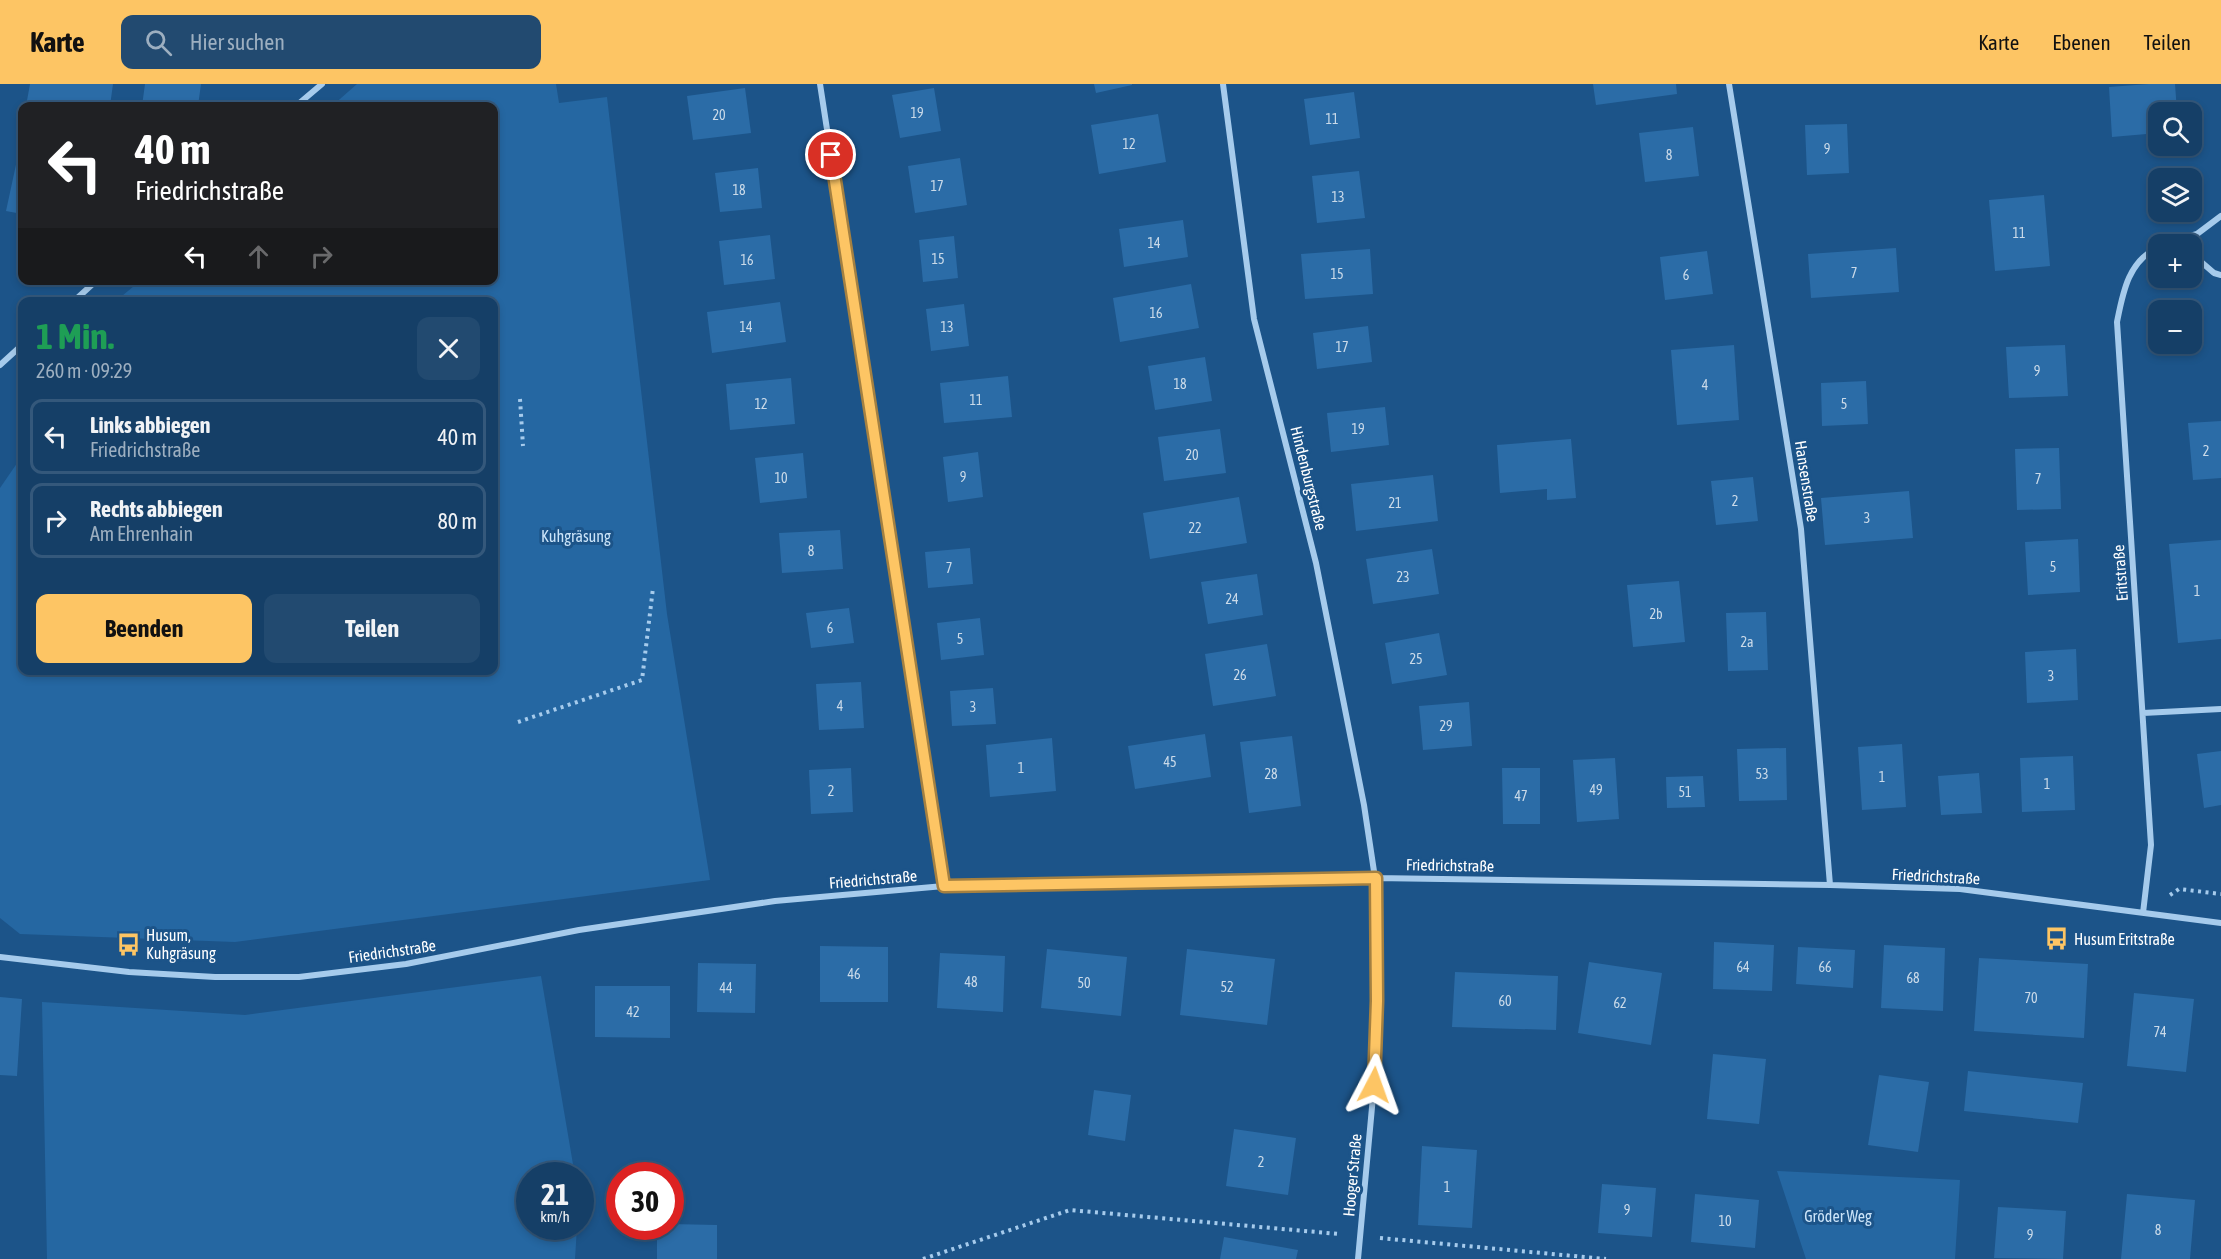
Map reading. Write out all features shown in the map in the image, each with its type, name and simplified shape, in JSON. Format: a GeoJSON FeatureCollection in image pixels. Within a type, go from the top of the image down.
{"type":"FeatureCollection","features":[{"type":"Feature","properties":{"kind":"street"},"geometry":{"type":"LineString","coordinates":[[301,102],[322,84]]}},
{"type":"Feature","properties":{"kind":"street"},"geometry":{"type":"LineString","coordinates":[[820,84],[944,886]]}},
{"type":"Feature","properties":{"kind":"street","name":"Hindenburgstraße"},"geometry":{"type":"LineString","coordinates":[[1223,84],[1254,319],[1317,563],[1376,878]]}},
{"type":"Feature","properties":{"kind":"street","name":"Hansenstraße"},"geometry":{"type":"LineString","coordinates":[[1729,84],[1801,529],[1830,885]]}},
{"type":"Feature","properties":{"kind":"street"},"geometry":{"type":"LineString","coordinates":[[2197,234],[2221,216]]}},
{"type":"Feature","properties":{"kind":"street","name":"Eritstraße"},"geometry":{"type":"LineString","coordinates":[[2143,913],[2151,845],[2117,322],[2124,287],[2134,267],[2148,252]]}},
{"type":"Feature","properties":{"kind":"street"},"geometry":{"type":"LineString","coordinates":[[2202,263],[2214,273],[2221,275]]}},
{"type":"Feature","properties":{"kind":"street"},"geometry":{"type":"LineString","coordinates":[[78,297],[92,285]]}},
{"type":"Feature","properties":{"kind":"street"},"geometry":{"type":"LineString","coordinates":[[0,365],[18,349]]}},
{"type":"Feature","properties":{"kind":"street"},"geometry":{"type":"LineString","coordinates":[[2143,713],[2221,709]]}},
{"type":"Feature","properties":{"kind":"street","name":"Friedrichstraße"},"geometry":{"type":"LineString","coordinates":[[0,957],[129,972],[214,977],[298,977],[406,964],[579,930],[775,901],[944,886],[1376,878],[1960,889],[2221,923]]}},
{"type":"Feature","properties":{"kind":"street","name":"Hooger Straße"},"geometry":{"type":"LineString","coordinates":[[1358,1259],[1376,1064],[1376,878]]}},
{"type":"Feature","properties":{"kind":"path"},"geometry":{"type":"LineString","coordinates":[[520,399],[523,446]]}},
{"type":"Feature","properties":{"kind":"path"},"geometry":{"type":"LineString","coordinates":[[518,722],[642,680],[653,588]]}},
{"type":"Feature","properties":{"kind":"path"},"geometry":{"type":"LineString","coordinates":[[923,1259],[1070,1210],[1606,1259]]}},
{"type":"Feature","properties":{"kind":"green space","name":"Kuhgräsung"},"geometry":{"type":"Polygon","coordinates":[[[357,84],[556,84],[559,103],[607,97],[667,614],[710,880],[235,942],[20,934],[0,918],[0,488],[18,462],[18,675],[498,675],[498,297],[121,297],[135,285],[498,285],[498,102],[337,102],[357,84]]]}},
{"type":"Feature","properties":{"kind":"green space"},"geometry":{"type":"Polygon","coordinates":[[[541,976],[573,1162],[516,1162],[516,1240],[576,1240],[575,1259],[47,1259],[42,1002],[245,1015],[541,976]]]}},
{"type":"Feature","properties":{"kind":"green space","name":"Gröder Weg"},"geometry":{"type":"Polygon","coordinates":[[[1777,1171],[1960,1180],[1955,1259],[1806,1259],[1777,1171]]]}},
{"type":"Feature","properties":{"kind":"building"},"geometry":{"type":"Polygon","coordinates":[[[30,84],[113,84],[111,102],[27,102],[30,84]]]}},
{"type":"Feature","properties":{"kind":"building"},"geometry":{"type":"Polygon","coordinates":[[[145,84],[201,84],[199,102],[143,102],[145,84]]]}},
{"type":"Feature","properties":{"kind":"building"},"geometry":{"type":"Polygon","coordinates":[[[1094,84],[1132,84],[1132,85],[1096,93],[1094,84]]]}},
{"type":"Feature","properties":{"kind":"building"},"geometry":{"type":"Polygon","coordinates":[[[1593,84],[1676,84],[1677,94],[1596,105],[1593,84]]]}},
{"type":"Feature","properties":{"kind":"building"},"geometry":{"type":"Polygon","coordinates":[[[2175,84],[2176,102],[2148,102],[2148,134],[2112,137],[2109,87],[2175,84]]]}},
{"type":"Feature","properties":{"kind":"building"},"geometry":{"type":"Polygon","coordinates":[[[745,88],[751,133],[693,140],[687,96],[745,88]]]}},
{"type":"Feature","properties":{"kind":"building"},"geometry":{"type":"Polygon","coordinates":[[[934,88],[941,131],[900,138],[892,95],[934,88]]]}},
{"type":"Feature","properties":{"kind":"building"},"geometry":{"type":"Polygon","coordinates":[[[1354,92],[1360,138],[1310,145],[1304,99],[1354,92]]]}},
{"type":"Feature","properties":{"kind":"building"},"geometry":{"type":"Polygon","coordinates":[[[1158,114],[1166,162],[1099,174],[1091,125],[1158,114]]]}},
{"type":"Feature","properties":{"kind":"building"},"geometry":{"type":"Polygon","coordinates":[[[1847,124],[1849,173],[1807,175],[1805,125],[1847,124]]]}},
{"type":"Feature","properties":{"kind":"building"},"geometry":{"type":"Polygon","coordinates":[[[1693,127],[1699,176],[1645,182],[1639,133],[1693,127]]]}},
{"type":"Feature","properties":{"kind":"building"},"geometry":{"type":"Polygon","coordinates":[[[960,158],[967,205],[915,213],[908,166],[960,158]]]}},
{"type":"Feature","properties":{"kind":"building"},"geometry":{"type":"Polygon","coordinates":[[[17,160],[18,213],[6,211],[17,160]]]}},
{"type":"Feature","properties":{"kind":"building"},"geometry":{"type":"Polygon","coordinates":[[[758,168],[762,208],[720,212],[715,173],[758,168]]]}},
{"type":"Feature","properties":{"kind":"building"},"geometry":{"type":"Polygon","coordinates":[[[1359,171],[1365,218],[1317,223],[1312,176],[1359,171]]]}},
{"type":"Feature","properties":{"kind":"building"},"geometry":{"type":"Polygon","coordinates":[[[2044,195],[2050,266],[1995,271],[1989,200],[2044,195]]]}},
{"type":"Feature","properties":{"kind":"building"},"geometry":{"type":"Polygon","coordinates":[[[1183,220],[1188,257],[1124,267],[1119,229],[1183,220]]]}},
{"type":"Feature","properties":{"kind":"building"},"geometry":{"type":"Polygon","coordinates":[[[770,235],[775,279],[724,285],[719,241],[770,235]]]}},
{"type":"Feature","properties":{"kind":"building"},"geometry":{"type":"Polygon","coordinates":[[[954,236],[958,278],[923,282],[919,240],[954,236]]]}},
{"type":"Feature","properties":{"kind":"building"},"geometry":{"type":"Polygon","coordinates":[[[1896,248],[1899,292],[1811,298],[1808,254],[1896,248]]]}},
{"type":"Feature","properties":{"kind":"building"},"geometry":{"type":"Polygon","coordinates":[[[1370,249],[1373,294],[1305,299],[1301,254],[1370,249]]]}},
{"type":"Feature","properties":{"kind":"building"},"geometry":{"type":"Polygon","coordinates":[[[1707,251],[1713,294],[1665,300],[1660,257],[1707,251]]]}},
{"type":"Feature","properties":{"kind":"building"},"geometry":{"type":"Polygon","coordinates":[[[1191,284],[1199,328],[1120,342],[1113,298],[1191,284]]]}},
{"type":"Feature","properties":{"kind":"building"},"geometry":{"type":"Polygon","coordinates":[[[780,302],[786,342],[712,353],[707,312],[780,302]]]}},
{"type":"Feature","properties":{"kind":"building"},"geometry":{"type":"Polygon","coordinates":[[[964,304],[969,346],[931,351],[926,309],[964,304]]]}},
{"type":"Feature","properties":{"kind":"building"},"geometry":{"type":"Polygon","coordinates":[[[1368,326],[1372,362],[1317,369],[1313,333],[1368,326]]]}},
{"type":"Feature","properties":{"kind":"building"},"geometry":{"type":"Polygon","coordinates":[[[1734,345],[1739,420],[1677,425],[1671,350],[1734,345]]]}},
{"type":"Feature","properties":{"kind":"building"},"geometry":{"type":"Polygon","coordinates":[[[2065,345],[2068,396],[2009,398],[2006,347],[2065,345]]]}},
{"type":"Feature","properties":{"kind":"building"},"geometry":{"type":"Polygon","coordinates":[[[1205,357],[1212,401],[1155,410],[1148,366],[1205,357]]]}},
{"type":"Feature","properties":{"kind":"building"},"geometry":{"type":"Polygon","coordinates":[[[1008,376],[1012,417],[944,423],[940,383],[1008,376]]]}},
{"type":"Feature","properties":{"kind":"building"},"geometry":{"type":"Polygon","coordinates":[[[791,378],[795,424],[730,430],[726,384],[791,378]]]}},
{"type":"Feature","properties":{"kind":"building"},"geometry":{"type":"Polygon","coordinates":[[[1866,381],[1868,424],[1822,426],[1821,383],[1866,381]]]}},
{"type":"Feature","properties":{"kind":"building"},"geometry":{"type":"Polygon","coordinates":[[[1385,407],[1389,445],[1331,452],[1327,413],[1385,407]]]}},
{"type":"Feature","properties":{"kind":"building"},"geometry":{"type":"Polygon","coordinates":[[[2221,421],[2221,478],[2193,480],[2188,423],[2221,421]]]}},
{"type":"Feature","properties":{"kind":"building"},"geometry":{"type":"Polygon","coordinates":[[[1220,429],[1226,473],[1164,481],[1158,437],[1220,429]]]}},
{"type":"Feature","properties":{"kind":"building"},"geometry":{"type":"Polygon","coordinates":[[[1571,439],[1576,498],[1547,500],[1547,489],[1500,493],[1497,445],[1571,439]]]}},
{"type":"Feature","properties":{"kind":"building"},"geometry":{"type":"Polygon","coordinates":[[[2059,448],[2061,509],[2017,510],[2015,449],[2059,448]]]}},
{"type":"Feature","properties":{"kind":"building"},"geometry":{"type":"Polygon","coordinates":[[[978,452],[983,497],[948,502],[943,457],[978,452]]]}},
{"type":"Feature","properties":{"kind":"building"},"geometry":{"type":"Polygon","coordinates":[[[803,453],[807,498],[760,503],[755,458],[803,453]]]}},
{"type":"Feature","properties":{"kind":"building"},"geometry":{"type":"Polygon","coordinates":[[[1433,475],[1438,521],[1356,531],[1351,484],[1433,475]]]}},
{"type":"Feature","properties":{"kind":"building"},"geometry":{"type":"Polygon","coordinates":[[[1753,477],[1758,521],[1716,525],[1711,481],[1753,477]]]}},
{"type":"Feature","properties":{"kind":"building"},"geometry":{"type":"Polygon","coordinates":[[[1909,491],[1913,538],[1825,545],[1821,498],[1909,491]]]}},
{"type":"Feature","properties":{"kind":"building"},"geometry":{"type":"Polygon","coordinates":[[[1239,497],[1247,543],[1150,559],[1143,513],[1239,497]]]}},
{"type":"Feature","properties":{"kind":"building"},"geometry":{"type":"Polygon","coordinates":[[[840,530],[843,569],[782,573],[779,533],[840,530]]]}},
{"type":"Feature","properties":{"kind":"building"},"geometry":{"type":"Polygon","coordinates":[[[2078,539],[2080,592],[2028,595],[2025,542],[2078,539]]]}},
{"type":"Feature","properties":{"kind":"building"},"geometry":{"type":"Polygon","coordinates":[[[2221,540],[2221,639],[2178,643],[2169,544],[2221,540]]]}},
{"type":"Feature","properties":{"kind":"building"},"geometry":{"type":"Polygon","coordinates":[[[970,548],[973,584],[928,588],[925,552],[970,548]]]}},
{"type":"Feature","properties":{"kind":"building"},"geometry":{"type":"Polygon","coordinates":[[[1432,549],[1439,594],[1373,604],[1366,559],[1432,549]]]}},
{"type":"Feature","properties":{"kind":"building"},"geometry":{"type":"Polygon","coordinates":[[[1257,574],[1263,615],[1208,624],[1201,582],[1257,574]]]}},
{"type":"Feature","properties":{"kind":"building"},"geometry":{"type":"Polygon","coordinates":[[[1679,581],[1685,642],[1633,647],[1627,585],[1679,581]]]}},
{"type":"Feature","properties":{"kind":"building"},"geometry":{"type":"Polygon","coordinates":[[[849,608],[854,643],[811,648],[806,613],[849,608]]]}},
{"type":"Feature","properties":{"kind":"building"},"geometry":{"type":"Polygon","coordinates":[[[1766,612],[1768,670],[1728,671],[1726,613],[1766,612]]]}},
{"type":"Feature","properties":{"kind":"building"},"geometry":{"type":"Polygon","coordinates":[[[980,618],[984,655],[941,660],[937,623],[980,618]]]}},
{"type":"Feature","properties":{"kind":"building"},"geometry":{"type":"Polygon","coordinates":[[[1439,633],[1447,675],[1392,684],[1385,643],[1439,633]]]}},
{"type":"Feature","properties":{"kind":"building"},"geometry":{"type":"Polygon","coordinates":[[[1267,644],[1276,696],[1213,706],[1205,654],[1267,644]]]}},
{"type":"Feature","properties":{"kind":"building"},"geometry":{"type":"Polygon","coordinates":[[[2076,649],[2078,700],[2027,703],[2025,652],[2076,649]]]}},
{"type":"Feature","properties":{"kind":"building"},"geometry":{"type":"Polygon","coordinates":[[[861,682],[864,728],[819,730],[816,684],[861,682]]]}},
{"type":"Feature","properties":{"kind":"building"},"geometry":{"type":"Polygon","coordinates":[[[993,688],[996,724],[952,726],[950,691],[993,688]]]}},
{"type":"Feature","properties":{"kind":"building"},"geometry":{"type":"Polygon","coordinates":[[[1469,702],[1472,746],[1423,750],[1419,706],[1469,702]]]}},
{"type":"Feature","properties":{"kind":"building"},"geometry":{"type":"Polygon","coordinates":[[[1205,734],[1211,777],[1135,789],[1128,746],[1205,734]]]}},
{"type":"Feature","properties":{"kind":"building"},"geometry":{"type":"Polygon","coordinates":[[[1292,736],[1301,806],[1249,813],[1240,742],[1292,736]]]}},
{"type":"Feature","properties":{"kind":"building"},"geometry":{"type":"Polygon","coordinates":[[[1052,738],[1056,791],[990,797],[986,745],[1052,738]]]}},
{"type":"Feature","properties":{"kind":"building"},"geometry":{"type":"Polygon","coordinates":[[[1902,744],[1906,807],[1862,810],[1858,747],[1902,744]]]}},
{"type":"Feature","properties":{"kind":"building"},"geometry":{"type":"Polygon","coordinates":[[[1786,748],[1787,800],[1739,801],[1737,749],[1786,748]]]}},
{"type":"Feature","properties":{"kind":"building"},"geometry":{"type":"Polygon","coordinates":[[[2221,751],[2221,805],[2204,808],[2197,754],[2221,751]]]}},
{"type":"Feature","properties":{"kind":"building"},"geometry":{"type":"Polygon","coordinates":[[[2073,756],[2075,810],[2022,812],[2020,758],[2073,756]]]}},
{"type":"Feature","properties":{"kind":"building"},"geometry":{"type":"Polygon","coordinates":[[[1615,758],[1619,819],[1577,822],[1573,760],[1615,758]]]}},
{"type":"Feature","properties":{"kind":"building"},"geometry":{"type":"Polygon","coordinates":[[[851,768],[853,812],[811,814],[809,770],[851,768]]]}},
{"type":"Feature","properties":{"kind":"building"},"geometry":{"type":"Polygon","coordinates":[[[1502,768],[1540,768],[1540,824],[1503,824],[1502,768]]]}},
{"type":"Feature","properties":{"kind":"building"},"geometry":{"type":"Polygon","coordinates":[[[1979,773],[1982,813],[1941,815],[1938,776],[1979,773]]]}},
{"type":"Feature","properties":{"kind":"building"},"geometry":{"type":"Polygon","coordinates":[[[1703,776],[1705,807],[1667,808],[1666,777],[1703,776]]]}},
{"type":"Feature","properties":{"kind":"building"},"geometry":{"type":"Polygon","coordinates":[[[1714,942],[1774,945],[1772,991],[1713,989],[1714,942]]]}},
{"type":"Feature","properties":{"kind":"building"},"geometry":{"type":"Polygon","coordinates":[[[1884,945],[1945,948],[1943,1011],[1881,1008],[1884,945]]]}},
{"type":"Feature","properties":{"kind":"building"},"geometry":{"type":"Polygon","coordinates":[[[820,946],[888,947],[888,1002],[820,1002],[820,946]]]}},
{"type":"Feature","properties":{"kind":"building"},"geometry":{"type":"Polygon","coordinates":[[[1798,947],[1855,950],[1853,988],[1796,984],[1798,947]]]}},
{"type":"Feature","properties":{"kind":"building"},"geometry":{"type":"Polygon","coordinates":[[[1047,949],[1127,957],[1121,1016],[1041,1008],[1047,949]]]}},
{"type":"Feature","properties":{"kind":"building"},"geometry":{"type":"Polygon","coordinates":[[[1187,949],[1275,959],[1267,1025],[1180,1015],[1187,949]]]}},
{"type":"Feature","properties":{"kind":"building"},"geometry":{"type":"Polygon","coordinates":[[[940,953],[1005,956],[1003,1012],[937,1008],[940,953]]]}},
{"type":"Feature","properties":{"kind":"building"},"geometry":{"type":"Polygon","coordinates":[[[1979,958],[2088,964],[2084,1038],[1974,1031],[1979,958]]]}},
{"type":"Feature","properties":{"kind":"building"},"geometry":{"type":"Polygon","coordinates":[[[1589,962],[1662,973],[1651,1045],[1578,1033],[1589,962]]]}},
{"type":"Feature","properties":{"kind":"building"},"geometry":{"type":"Polygon","coordinates":[[[698,963],[756,964],[755,1013],[697,1012],[698,963]]]}},
{"type":"Feature","properties":{"kind":"building"},"geometry":{"type":"Polygon","coordinates":[[[1455,972],[1558,976],[1556,1030],[1452,1027],[1455,972]]]}},
{"type":"Feature","properties":{"kind":"building"},"geometry":{"type":"Polygon","coordinates":[[[595,986],[670,986],[670,1038],[595,1037],[595,986]]]}},
{"type":"Feature","properties":{"kind":"building"},"geometry":{"type":"Polygon","coordinates":[[[2134,993],[2194,999],[2186,1072],[2127,1066],[2134,993]]]}},
{"type":"Feature","properties":{"kind":"building"},"geometry":{"type":"Polygon","coordinates":[[[0,997],[22,999],[17,1076],[0,1075],[0,997]]]}},
{"type":"Feature","properties":{"kind":"building"},"geometry":{"type":"Polygon","coordinates":[[[1713,1054],[1766,1059],[1759,1124],[1707,1119],[1713,1054]]]}},
{"type":"Feature","properties":{"kind":"building"},"geometry":{"type":"Polygon","coordinates":[[[1968,1071],[2083,1083],[2078,1123],[1964,1111],[1968,1071]]]}},
{"type":"Feature","properties":{"kind":"building"},"geometry":{"type":"Polygon","coordinates":[[[1879,1075],[1929,1082],[1918,1152],[1868,1145],[1879,1075]]]}},
{"type":"Feature","properties":{"kind":"building"},"geometry":{"type":"Polygon","coordinates":[[[1094,1090],[1131,1095],[1125,1141],[1088,1135],[1094,1090]]]}},
{"type":"Feature","properties":{"kind":"building"},"geometry":{"type":"Polygon","coordinates":[[[1234,1129],[1296,1138],[1288,1195],[1226,1186],[1234,1129]]]}},
{"type":"Feature","properties":{"kind":"building"},"geometry":{"type":"Polygon","coordinates":[[[1422,1146],[1477,1150],[1472,1228],[1418,1225],[1422,1146]]]}},
{"type":"Feature","properties":{"kind":"building"},"geometry":{"type":"Polygon","coordinates":[[[1602,1184],[1656,1188],[1652,1237],[1598,1233],[1602,1184]]]}},
{"type":"Feature","properties":{"kind":"building"},"geometry":{"type":"Polygon","coordinates":[[[1695,1194],[1759,1200],[1755,1248],[1691,1242],[1695,1194]]]}},
{"type":"Feature","properties":{"kind":"building"},"geometry":{"type":"Polygon","coordinates":[[[2127,1194],[2195,1200],[2190,1259],[2121,1259],[2127,1194]]]}},
{"type":"Feature","properties":{"kind":"building"},"geometry":{"type":"Polygon","coordinates":[[[1998,1207],[2066,1211],[2063,1259],[1994,1258],[1998,1207]]]}},
{"type":"Feature","properties":{"kind":"building"},"geometry":{"type":"Polygon","coordinates":[[[684,1224],[717,1225],[717,1259],[657,1259],[657,1240],[684,1240],[684,1224]]]}},
{"type":"Feature","properties":{"kind":"building"},"geometry":{"type":"Polygon","coordinates":[[[1224,1237],[1298,1250],[1296,1259],[1220,1259],[1224,1237]]]}},
{"type":"Feature","properties":{"kind":"place","name":"Husum Eritstraße"},"geometry":{"type":"Point","coordinates":[2056,939]}},
{"type":"Feature","properties":{"kind":"place","name":"Husum, Kuhgräsung"},"geometry":{"type":"Point","coordinates":[128,944]}},
{"type":"Feature","properties":{"kind":"route"},"geometry":{"type":"LineString","coordinates":[[831,155],[944,886],[1376,878],[1377,1001],[1374,1085]]}}]}
